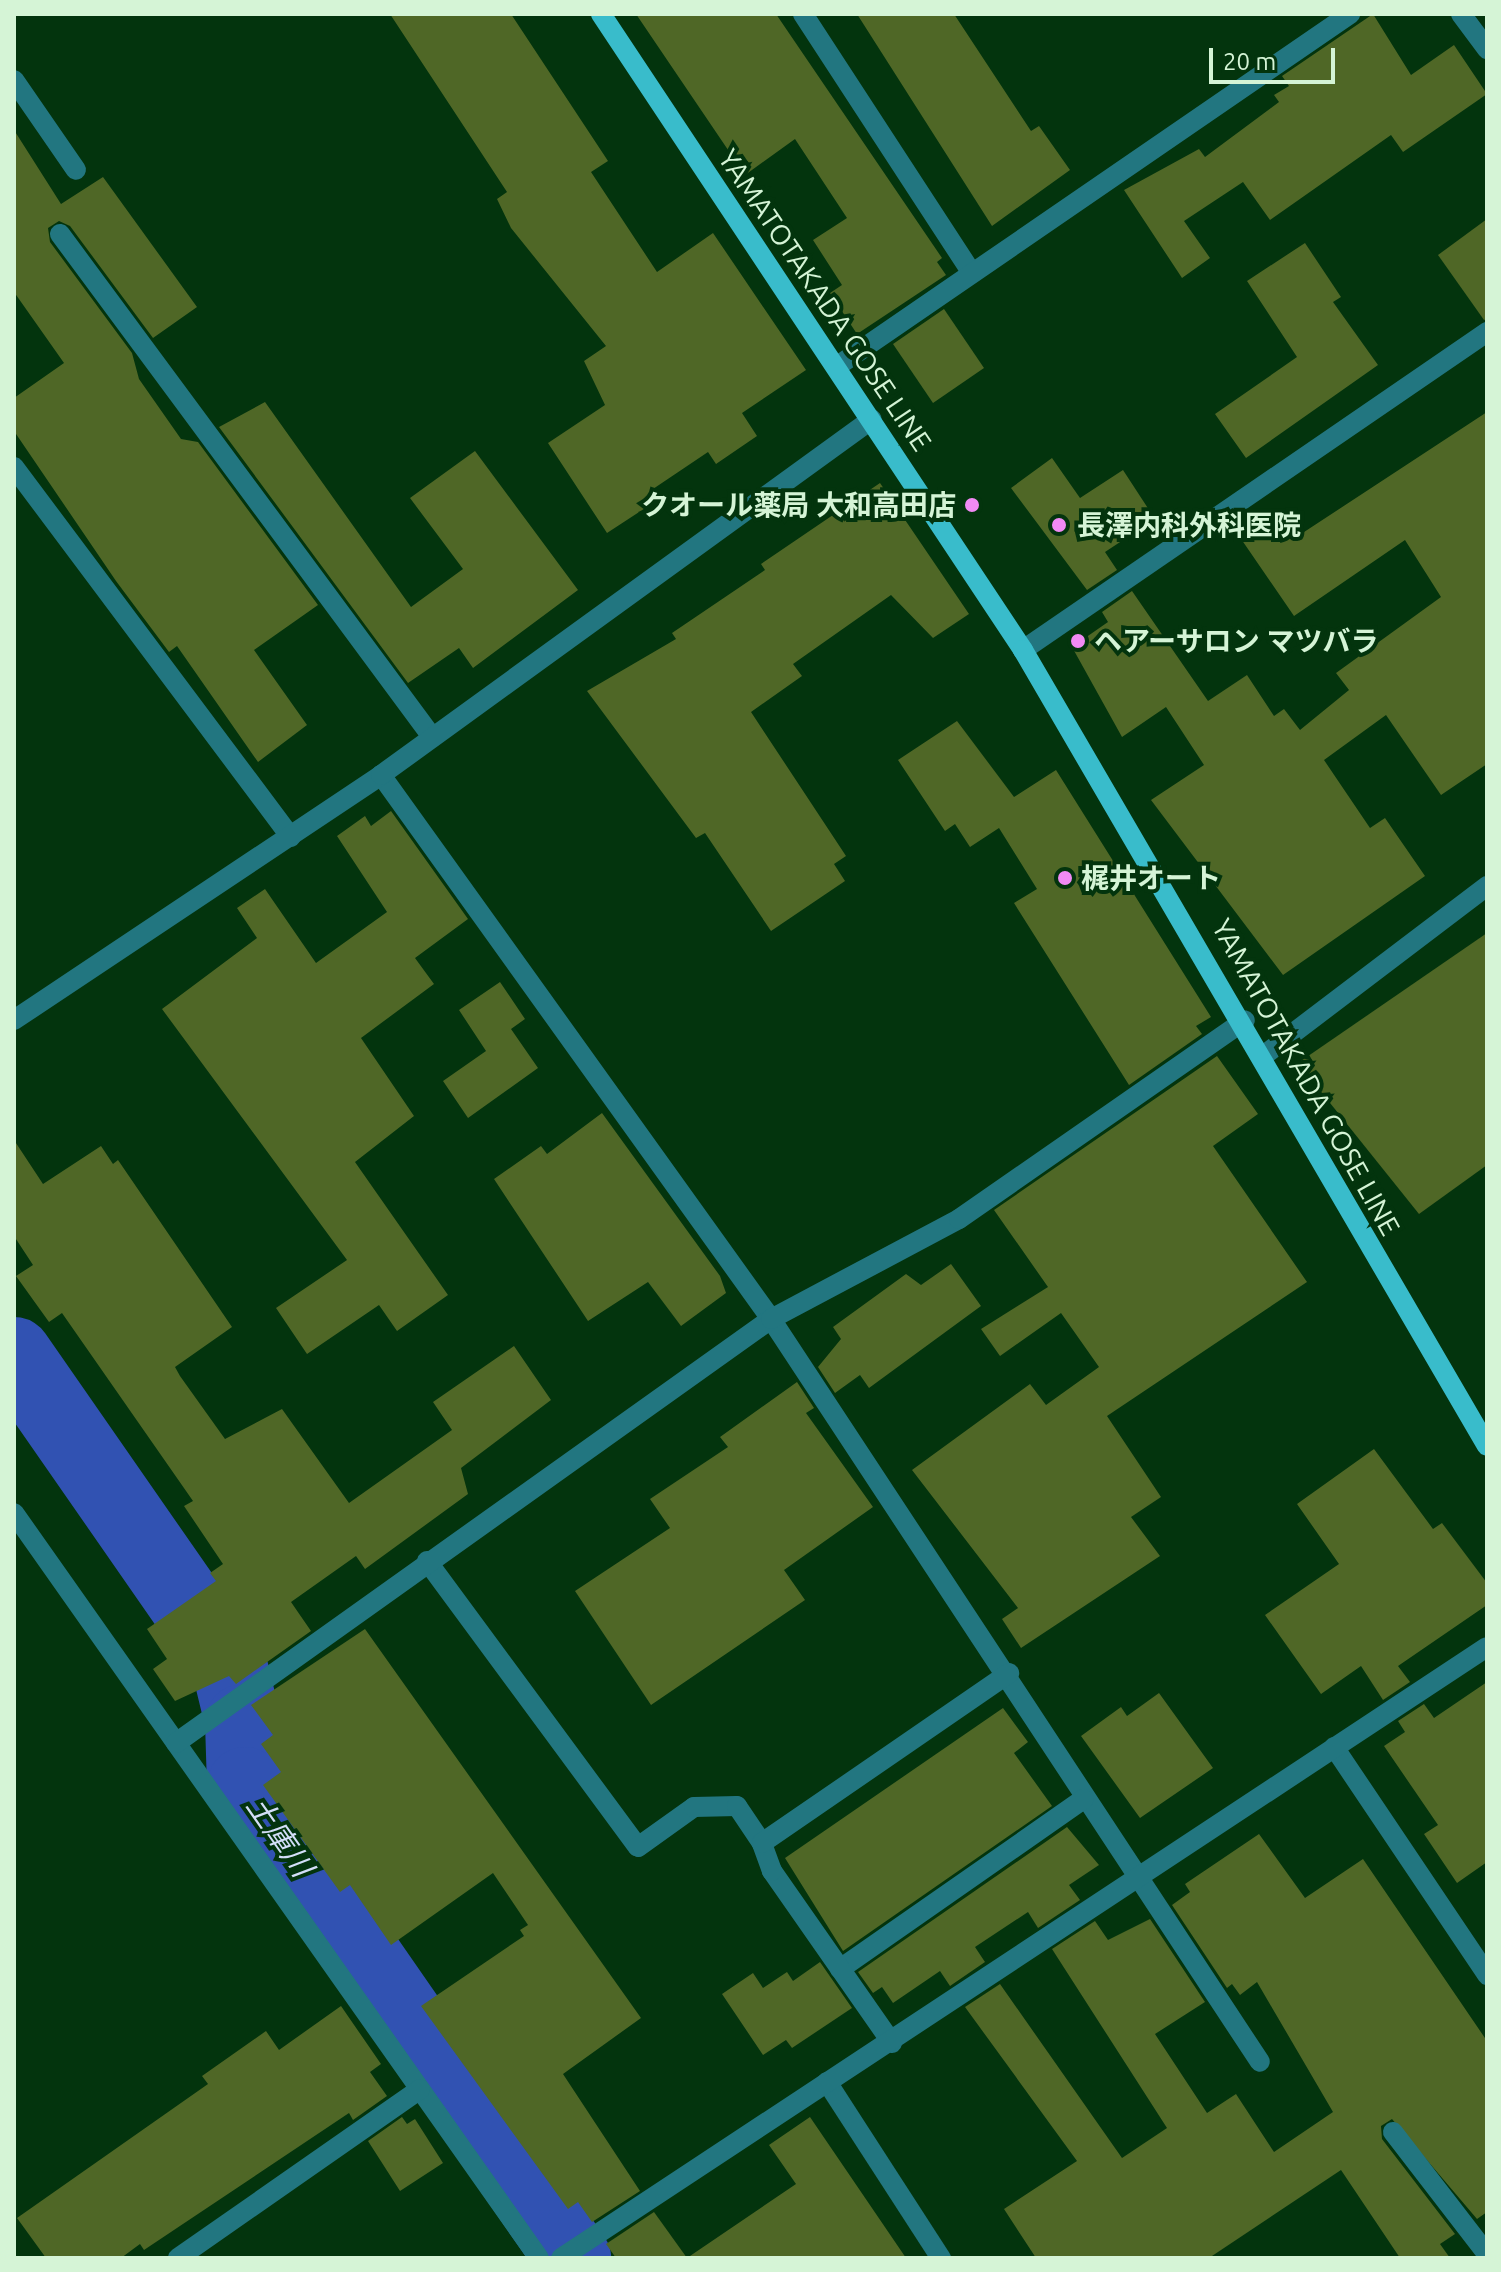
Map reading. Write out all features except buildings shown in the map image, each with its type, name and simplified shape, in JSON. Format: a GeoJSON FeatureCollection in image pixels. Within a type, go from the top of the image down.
{"type":"FeatureCollection","features":[{"type":"Feature","properties":{"kind":"main road","name":"YAMATOTAKADA GOSE LINE"},"geometry":{"type":"LineString","coordinates":[[601,14],[1023,650],[1245,1020],[1487,1446]]}},
{"type":"Feature","properties":{"kind":"street"},"geometry":{"type":"LineString","coordinates":[[803,14],[972,273]]}},
{"type":"Feature","properties":{"kind":"street"},"geometry":{"type":"LineString","coordinates":[[836,367],[1350,14]]}},
{"type":"Feature","properties":{"kind":"street"},"geometry":{"type":"LineString","coordinates":[[1461,14],[1486,44]]}},
{"type":"Feature","properties":{"kind":"street"},"geometry":{"type":"LineString","coordinates":[[14,80],[76,170]]}},
{"type":"Feature","properties":{"kind":"street"},"geometry":{"type":"LineString","coordinates":[[60,234],[432,737]]}},
{"type":"Feature","properties":{"kind":"street"},"geometry":{"type":"LineString","coordinates":[[1023,650],[1487,332]]}},
{"type":"Feature","properties":{"kind":"street"},"geometry":{"type":"LineString","coordinates":[[14,1020],[381,775],[872,419]]}},
{"type":"Feature","properties":{"kind":"street"},"geometry":{"type":"LineString","coordinates":[[14,467],[291,837]]}},
{"type":"Feature","properties":{"kind":"street"},"geometry":{"type":"LineString","coordinates":[[381,775],[771,1319],[1009,1673],[1084,1799],[1260,2062]]}},
{"type":"Feature","properties":{"kind":"street"},"geometry":{"type":"LineString","coordinates":[[1263,1056],[1487,886]]}},
{"type":"Feature","properties":{"kind":"street"},"geometry":{"type":"LineString","coordinates":[[176,1743],[427,1561],[771,1319],[959,1219],[1245,1020]]}},
{"type":"Feature","properties":{"kind":"street"},"geometry":{"type":"LineString","coordinates":[[14,1513],[539,2258]]}},
{"type":"Feature","properties":{"kind":"street"},"geometry":{"type":"LineString","coordinates":[[427,1561],[638,1847],[694,1807],[737,1806],[762,1843],[772,1871],[892,2043]]}},
{"type":"Feature","properties":{"kind":"street"},"geometry":{"type":"LineString","coordinates":[[561,2258],[827,2082],[892,2043],[1487,1647]]}},
{"type":"Feature","properties":{"kind":"street"},"geometry":{"type":"LineString","coordinates":[[762,1843],[1009,1673]]}},
{"type":"Feature","properties":{"kind":"street"},"geometry":{"type":"LineString","coordinates":[[1334,1747],[1487,1975]]}},
{"type":"Feature","properties":{"kind":"street"},"geometry":{"type":"LineString","coordinates":[[840,1969],[1084,1799]]}},
{"type":"Feature","properties":{"kind":"street"},"geometry":{"type":"LineString","coordinates":[[827,2082],[941,2258]]}},
{"type":"Feature","properties":{"kind":"street"},"geometry":{"type":"LineString","coordinates":[[178,2258],[420,2089]]}},
{"type":"Feature","properties":{"kind":"street"},"geometry":{"type":"LineString","coordinates":[[1393,2132],[1487,2254]]}},
{"type":"Feature","properties":{"kind":"waterway","name":"土庫川"},"geometry":{"type":"LineString","coordinates":[[14,1355],[229,1664],[243,1722],[245,1785],[573,2258]]}},
{"type":"Feature","properties":{"kind":"place","name":"クオール薬局 大和高田店"},"geometry":{"type":"Point","coordinates":[972,505]}},
{"type":"Feature","properties":{"kind":"place","name":"長澤内科外科医院"},"geometry":{"type":"Point","coordinates":[1059,525]}},
{"type":"Feature","properties":{"kind":"place","name":"ヘアーサロン マツバラ"},"geometry":{"type":"Point","coordinates":[1078,641]}},
{"type":"Feature","properties":{"kind":"place","name":"梶井オート"},"geometry":{"type":"Point","coordinates":[1065,878]}}]}
